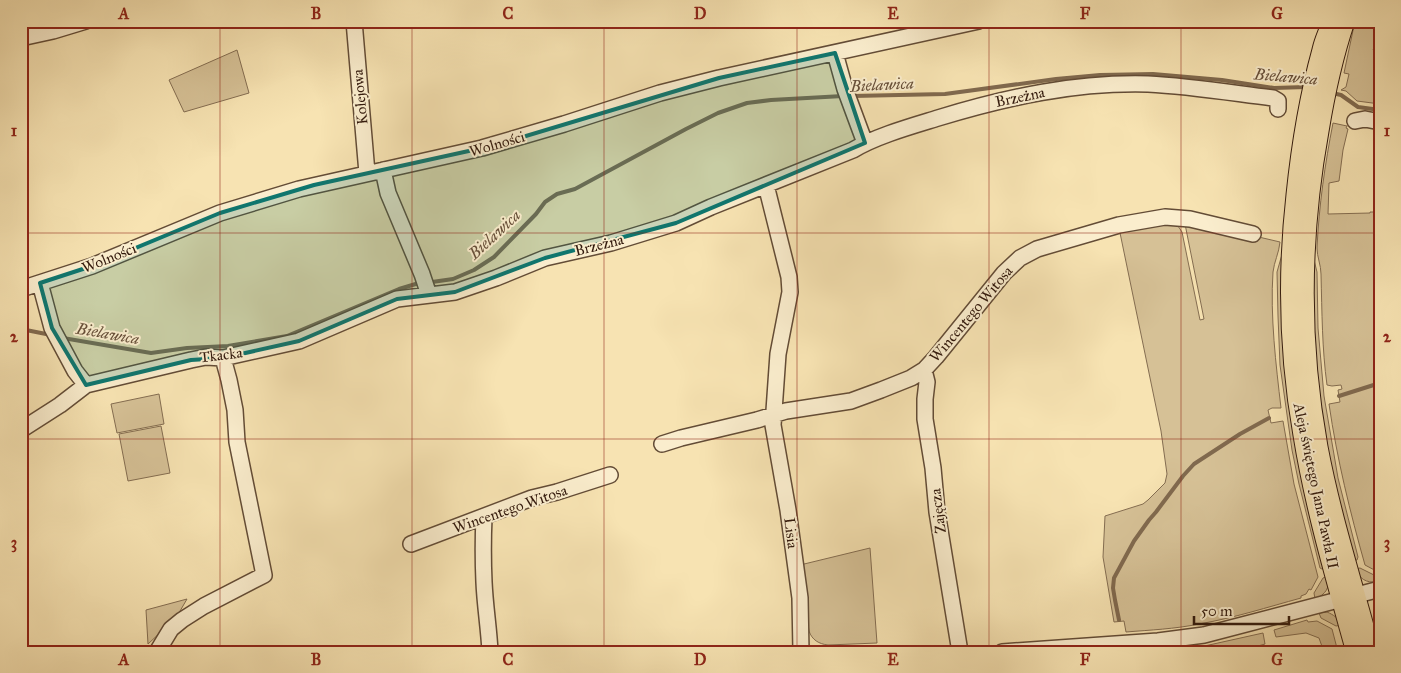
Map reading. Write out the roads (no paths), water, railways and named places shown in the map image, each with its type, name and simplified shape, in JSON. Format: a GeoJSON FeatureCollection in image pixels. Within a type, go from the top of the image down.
{"type":"FeatureCollection","features":[{"type":"Feature","properties":{"kind":"main road","name":"Aleja świętego Jana Pawła II"},"geometry":{"type":"LineString","coordinates":[[1332,21],[1322,48],[1322,80],[1298,172],[1290,277],[1292,338],[1298,405],[1307,459],[1321,520],[1348,597],[1371,652]]}},
{"type":"Feature","properties":{"kind":"main road","name":"Aleja świętego Jana Pawła II"},"geometry":{"type":"LineString","coordinates":[[1322,80],[1336,50],[1345,21]]}},
{"type":"Feature","properties":{"kind":"main road","name":"Aleja świętego Jana Pawła II"},"geometry":{"type":"LineString","coordinates":[[1348,597],[1356,652]]}},
{"type":"Feature","properties":{"kind":"street"},"geometry":{"type":"LineString","coordinates":[[21,38],[86,21]]}},
{"type":"Feature","properties":{"kind":"street","name":"Kolejowa"},"geometry":{"type":"LineString","coordinates":[[354,21],[367,174]]}},
{"type":"Feature","properties":{"kind":"street","name":"Wolności"},"geometry":{"type":"LineString","coordinates":[[21,289],[92,266],[220,212],[299,189],[462,153],[670,90],[749,70],[979,21]]}},
{"type":"Feature","properties":{"kind":"street"},"geometry":{"type":"LineString","coordinates":[[1321,21],[1322,48]]}},
{"type":"Feature","properties":{"kind":"street"},"geometry":{"type":"LineString","coordinates":[[835,52],[847,95],[865,143]]}},
{"type":"Feature","properties":{"kind":"street","name":"Brzeżna"},"geometry":{"type":"LineString","coordinates":[[429,294],[455,292],[545,258],[610,243],[676,223],[865,143],[992,102],[1052,90],[1133,84],[1185,87],[1273,98],[1278,101],[1278,109]]}},
{"type":"Feature","properties":{"kind":"street"},"geometry":{"type":"LineString","coordinates":[[1355,120],[1380,122]]}},
{"type":"Feature","properties":{"kind":"street"},"geometry":{"type":"LineString","coordinates":[[383,170],[388,193],[429,294]]}},
{"type":"Feature","properties":{"kind":"street"},"geometry":{"type":"LineString","coordinates":[[766,185],[789,277],[790,292],[778,354],[774,415]]}},
{"type":"Feature","properties":{"kind":"street","name":"Wincentego Witosa"},"geometry":{"type":"LineString","coordinates":[[662,444],[786,411],[851,401],[911,378],[924,370],[936,357],[1004,273],[1020,258],[1037,249],[1119,225],[1165,217],[1190,219],[1253,234]]}},
{"type":"Feature","properties":{"kind":"street"},"geometry":{"type":"LineString","coordinates":[[40,283],[52,328],[75,371],[86,385]]}},
{"type":"Feature","properties":{"kind":"street","name":"Tkacka"},"geometry":{"type":"LineString","coordinates":[[21,430],[66,401],[86,385],[190,360],[206,357],[222,358],[298,341],[397,300],[429,294]]}},
{"type":"Feature","properties":{"kind":"street"},"geometry":{"type":"LineString","coordinates":[[156,652],[171,629],[182,620],[204,606],[264,575],[237,442],[235,410],[222,358]]}},
{"type":"Feature","properties":{"kind":"street","name":"Zajęcza"},"geometry":{"type":"LineString","coordinates":[[924,370],[927,382],[925,419],[933,468],[937,512],[960,652]]}},
{"type":"Feature","properties":{"kind":"street","name":"Lisia"},"geometry":{"type":"LineString","coordinates":[[774,415],[773,425],[788,510],[800,598],[801,652]]}},
{"type":"Feature","properties":{"kind":"street","name":"Wincentego Witosa"},"geometry":{"type":"LineString","coordinates":[[410,544],[532,498],[610,475]]}},
{"type":"Feature","properties":{"kind":"street"},"geometry":{"type":"LineString","coordinates":[[484,517],[484,584],[490,652]]}},
{"type":"Feature","properties":{"kind":"street"},"geometry":{"type":"LineString","coordinates":[[1002,652],[1094,649],[1204,635],[1380,589]]}},
{"type":"Feature","properties":{"kind":"waterway","name":"Bielawica"},"geometry":{"type":"LineString","coordinates":[[853,96],[945,94],[1100,75],[1153,74],[1222,80],[1274,88],[1306,87]]}},
{"type":"Feature","properties":{"kind":"waterway","name":"Bielawica"},"geometry":{"type":"LineString","coordinates":[[1332,93],[1341,95],[1358,107],[1380,110]]}},
{"type":"Feature","properties":{"kind":"waterway","name":"Bielawica"},"geometry":{"type":"LineString","coordinates":[[432,282],[453,279],[474,270],[494,257],[536,214],[545,202],[557,194],[575,189],[718,113],[747,103],[843,96]]}},
{"type":"Feature","properties":{"kind":"waterway","name":"Bielawica"},"geometry":{"type":"LineString","coordinates":[[63,338],[151,353],[187,348],[228,346],[287,336],[399,289],[419,283]]}},
{"type":"Feature","properties":{"kind":"waterway","name":"Bielawica"},"geometry":{"type":"LineString","coordinates":[[21,329],[51,335]]}},
{"type":"Feature","properties":{"kind":"waterway"},"geometry":{"type":"LineString","coordinates":[[1339,396],[1380,383]]}},
{"type":"Feature","properties":{"kind":"waterway"},"geometry":{"type":"LineString","coordinates":[[1119,620],[1113,588],[1114,578],[1134,541],[1149,520],[1194,464],[1240,434],[1269,418]]}}]}
